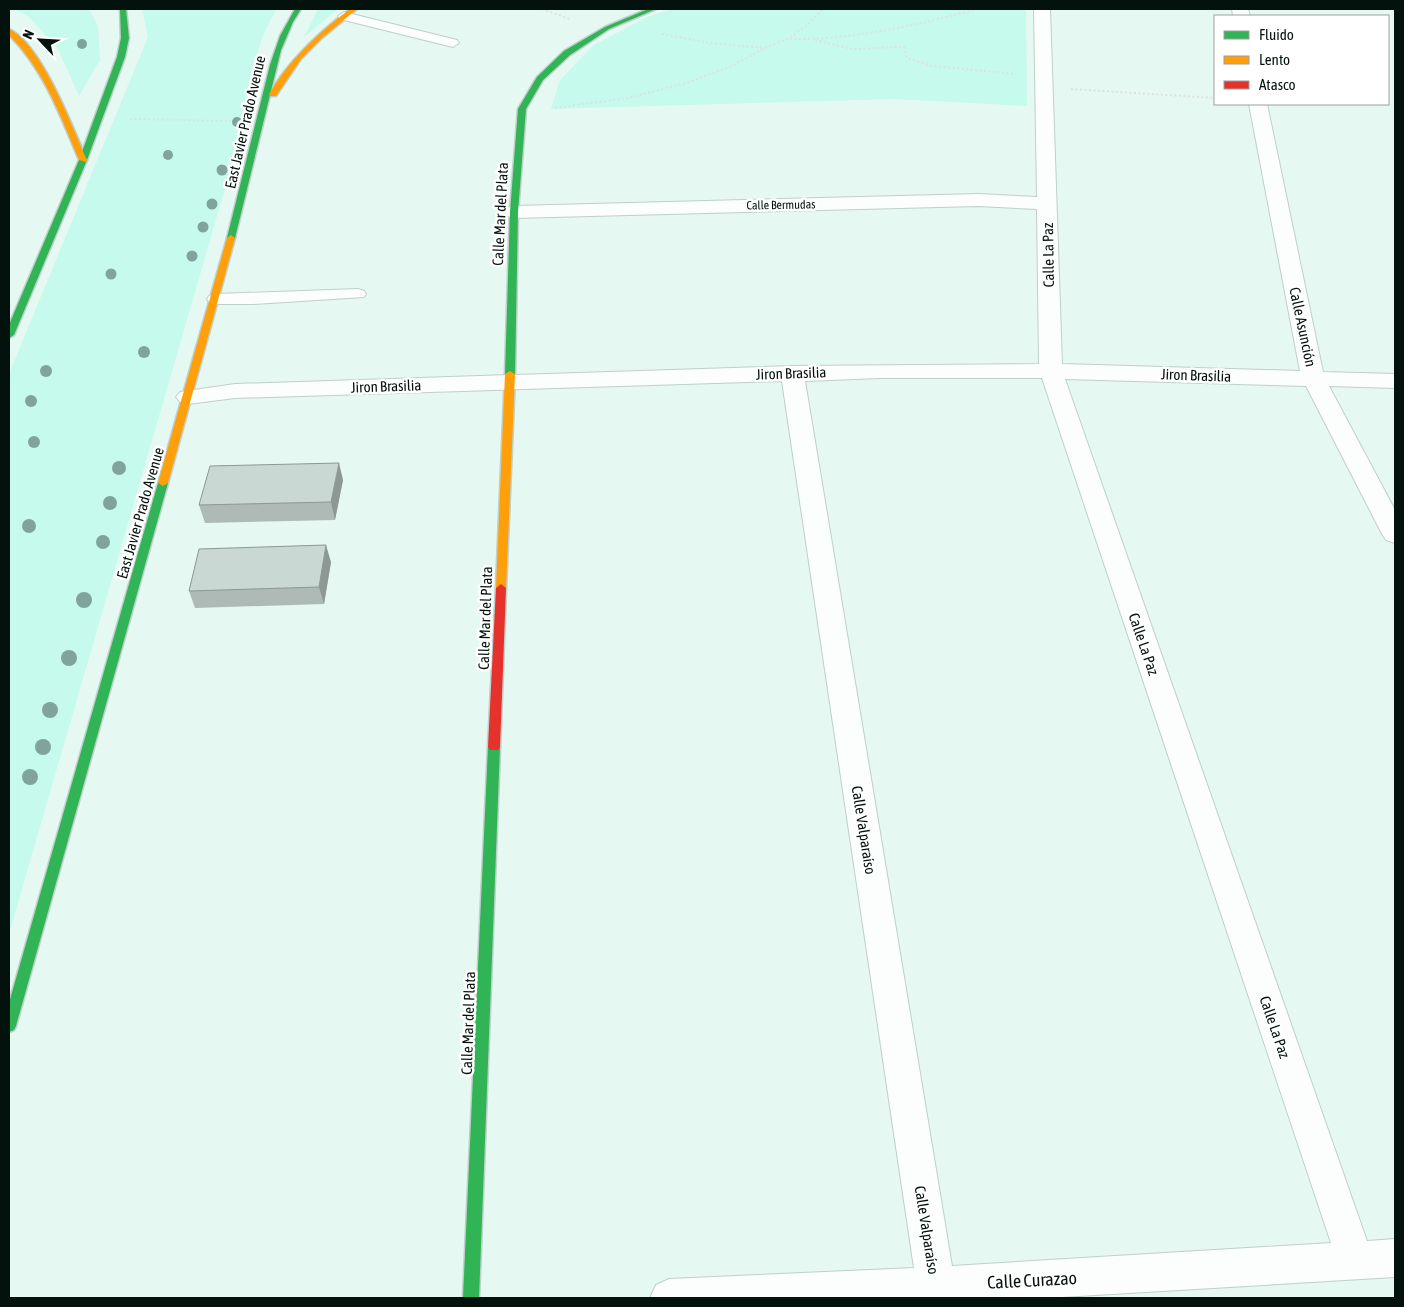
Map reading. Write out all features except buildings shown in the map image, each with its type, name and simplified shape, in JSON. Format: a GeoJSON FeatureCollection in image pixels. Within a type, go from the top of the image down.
{"type":"FeatureCollection","features":[{"type":"Feature","properties":{"kind":"main road"},"geometry":{"type":"LineString","coordinates":[[9,335],[83,160],[97,118],[122,56],[125,38],[123,9]]}},
{"type":"Feature","properties":{"kind":"main road","name":"East Javier Prado Avenue"},"geometry":{"type":"LineString","coordinates":[[9,1026],[215,299],[262,121],[276,54],[291,19],[298,9]]}},
{"type":"Feature","properties":{"kind":"main road","name":"Calle Mar del Plata"},"geometry":{"type":"LineString","coordinates":[[471,1298],[510,382],[514,212],[522,109],[537,84],[553,66],[578,45],[607,28],[653,9]]}},
{"type":"Feature","properties":{"kind":"main road"},"geometry":{"type":"LineString","coordinates":[[262,121],[278,81],[317,37],[349,13]]}},
{"type":"Feature","properties":{"kind":"main road"},"geometry":{"type":"LineString","coordinates":[[9,31],[24,44],[50,83],[83,160]]}},
{"type":"Feature","properties":{"kind":"street","name":"Calle La Paz"},"geometry":{"type":"LineString","coordinates":[[1042,9],[1051,371],[1354,1260]]}},
{"type":"Feature","properties":{"kind":"street","name":"Calle Asunción"},"geometry":{"type":"LineString","coordinates":[[1258,105],[1309,362],[1314,379],[1395,534]]}},
{"type":"Feature","properties":{"kind":"street","name":"Calle Bermudas"},"geometry":{"type":"LineString","coordinates":[[514,212],[978,200],[1047,203]]}},
{"type":"Feature","properties":{"kind":"street","name":"Jiron Brasilia"},"geometry":{"type":"LineString","coordinates":[[188,397],[235,391],[889,370],[1051,371],[1395,381]]}},
{"type":"Feature","properties":{"kind":"street","name":"Calle Valparaíso"},"geometry":{"type":"LineString","coordinates":[[792,373],[936,1286]]}},
{"type":"Feature","properties":{"kind":"street","name":"Calle Curazao"},"geometry":{"type":"LineString","coordinates":[[668,1298],[936,1286],[1395,1258]]}},
{"type":"Feature","properties":{"kind":"lane"},"geometry":{"type":"LineString","coordinates":[[349,13],[453,43]]}},
{"type":"Feature","properties":{"kind":"lane"},"geometry":{"type":"LineString","coordinates":[[215,299],[358,294]]}},
{"type":"Feature","properties":{"kind":"path"},"geometry":{"type":"LineString","coordinates":[[522,109],[565,108],[628,98],[666,88],[732,66],[765,48],[789,38],[810,23],[823,9]]}},
{"type":"Feature","properties":{"kind":"path"},"geometry":{"type":"LineString","coordinates":[[815,40],[862,34],[978,9]]}},
{"type":"Feature","properties":{"kind":"path"},"geometry":{"type":"LineString","coordinates":[[607,28],[628,27],[710,43],[765,48]]}},
{"type":"Feature","properties":{"kind":"path"},"geometry":{"type":"LineString","coordinates":[[789,38],[815,40],[852,48],[904,47],[907,58],[933,66],[1016,74]]}},
{"type":"Feature","properties":{"kind":"path"},"geometry":{"type":"LineString","coordinates":[[1044,87],[1214,98]]}},
{"type":"Feature","properties":{"kind":"path"},"geometry":{"type":"LineString","coordinates":[[97,118],[262,121]]}},
{"type":"Feature","properties":{"kind":"green space"},"geometry":{"type":"Polygon","coordinates":[[[14,9],[89,9],[98,26],[100,60],[79,96],[58,49],[28,16],[14,9]]]}},
{"type":"Feature","properties":{"kind":"green space"},"geometry":{"type":"Polygon","coordinates":[[[142,9],[277,9],[262,39],[252,71],[240,137],[9,934],[9,374],[148,37],[142,9]]]}},
{"type":"Feature","properties":{"kind":"green space"},"geometry":{"type":"Polygon","coordinates":[[[318,9],[338,9],[304,37],[318,9]]]}},
{"type":"Feature","properties":{"kind":"green space"},"geometry":{"type":"Polygon","coordinates":[[[672,9],[1026,9],[1027,106],[894,99],[551,109],[560,80],[594,45],[647,17],[672,9]]]}},
{"type":"Feature","properties":{"kind":"traffic: fast"},"geometry":{"type":"LineString","coordinates":[[9,335],[83,160],[121,57],[125,38],[123,9]]}},
{"type":"Feature","properties":{"kind":"traffic: fast"},"geometry":{"type":"LineString","coordinates":[[231,238],[273,65],[283,36],[298,9]]}},
{"type":"Feature","properties":{"kind":"traffic: fast"},"geometry":{"type":"LineString","coordinates":[[510,374],[514,212],[522,109],[540,79],[567,53],[607,28],[653,9]]}},
{"type":"Feature","properties":{"kind":"traffic: fast"},"geometry":{"type":"LineString","coordinates":[[9,1026],[163,483]]}},
{"type":"Feature","properties":{"kind":"traffic: fast"},"geometry":{"type":"LineString","coordinates":[[471,1298],[494,747]]}},
{"type":"Feature","properties":{"kind":"traffic: slow"},"geometry":{"type":"LineString","coordinates":[[273,94],[289,69],[309,47],[354,9]]}},
{"type":"Feature","properties":{"kind":"traffic: slow"},"geometry":{"type":"LineString","coordinates":[[9,31],[22,44],[44,74],[83,160]]}},
{"type":"Feature","properties":{"kind":"traffic: slow"},"geometry":{"type":"LineString","coordinates":[[163,483],[231,238]]}},
{"type":"Feature","properties":{"kind":"traffic: slow"},"geometry":{"type":"LineString","coordinates":[[501,588],[510,374]]}},
{"type":"Feature","properties":{"kind":"traffic: jam"},"geometry":{"type":"LineString","coordinates":[[494,747],[501,588]]}}]}
